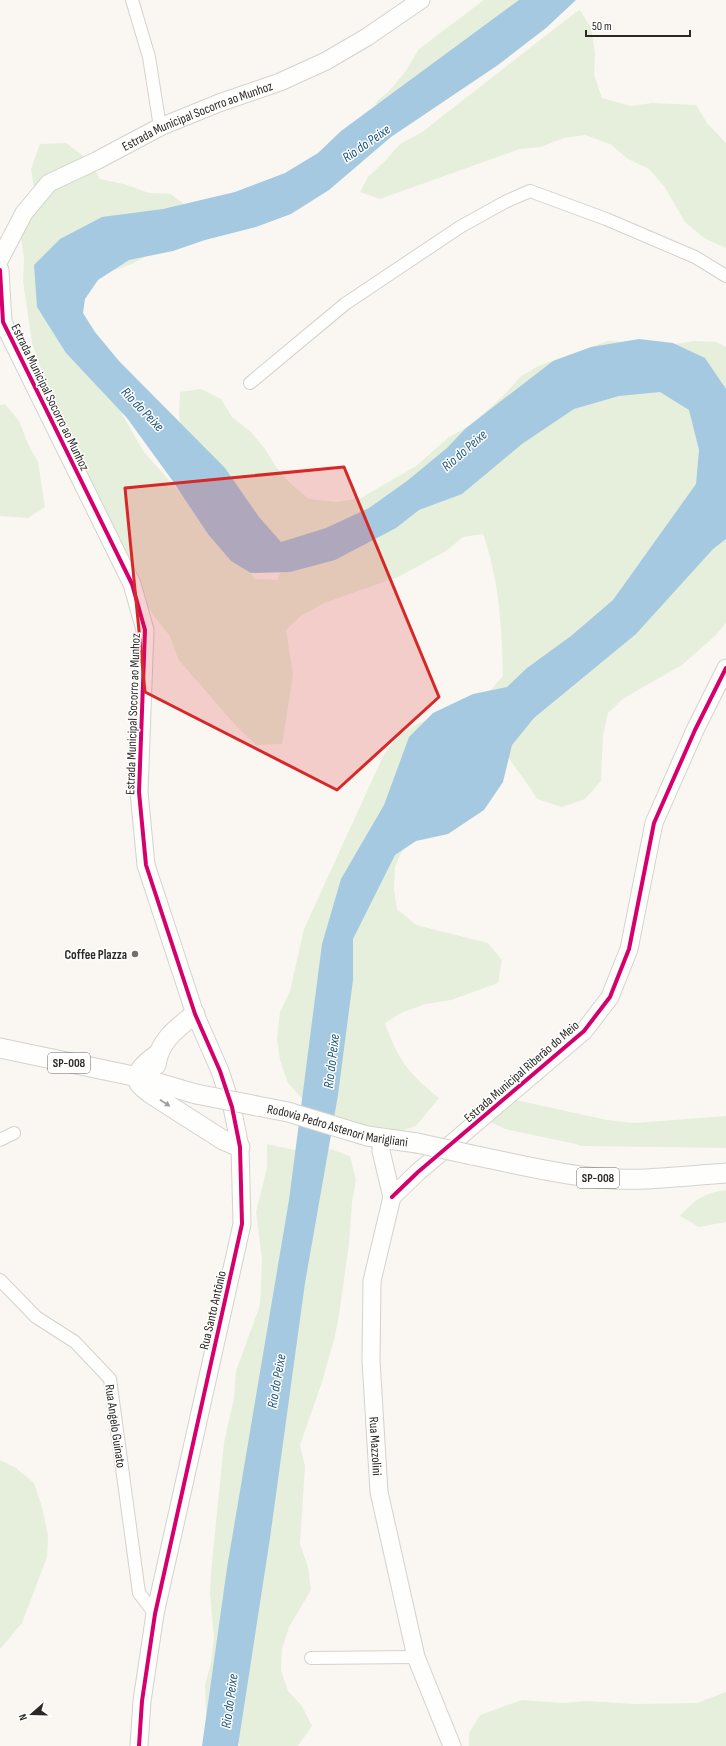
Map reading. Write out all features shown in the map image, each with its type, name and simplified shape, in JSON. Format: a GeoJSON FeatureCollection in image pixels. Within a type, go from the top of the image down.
{"type":"FeatureCollection","features":[{"type":"Feature","properties":{"kind":"main road"},"geometry":{"type":"LineString","coordinates":[[195,1014],[170,1034],[158,1054],[143,1067],[138,1077],[138,1081],[152,1094],[223,1140],[240,1147]]}},
{"type":"Feature","properties":{"kind":"main road","name":"Rodovia Pedro Astenori Marigliani"},"geometry":{"type":"LineString","coordinates":[[0,1048],[138,1077],[196,1094],[288,1112],[374,1137],[417,1144],[539,1169],[598,1178],[662,1178],[726,1173]]}},
{"type":"Feature","properties":{"kind":"main road"},"geometry":{"type":"LineString","coordinates":[[156,1083],[158,1054]]}},
{"type":"Feature","properties":{"kind":"street"},"geometry":{"type":"LineString","coordinates":[[132,0],[149,57],[160,127]]}},
{"type":"Feature","properties":{"kind":"street","name":"Estrada Municipal Socorro ao Munhoz"},"geometry":{"type":"LineString","coordinates":[[0,259],[24,213],[49,183],[96,161],[160,127],[219,103],[280,82],[326,61],[367,37],[421,0]]}},
{"type":"Feature","properties":{"kind":"street"},"geometry":{"type":"LineString","coordinates":[[250,383],[345,304],[460,228],[505,202],[530,191],[606,218],[695,257],[726,276]]}},
{"type":"Feature","properties":{"kind":"street","name":"Estrada Municipal Socorro ao Munhoz"},"geometry":{"type":"LineString","coordinates":[[0,270],[3,322],[132,584],[145,630],[138,792],[146,865],[195,1014]]}},
{"type":"Feature","properties":{"kind":"street","name":"Estrada Municipal Riberão do Meio"},"geometry":{"type":"LineString","coordinates":[[392,1197],[418,1172],[584,1031],[610,997],[629,948],[654,823],[695,730],[726,668]]}},
{"type":"Feature","properties":{"kind":"street","name":"Rua Santo Antônio"},"geometry":{"type":"LineString","coordinates":[[139,1746],[142,1701],[155,1614],[242,1224],[240,1147],[232,1107],[220,1071],[195,1014]]}},
{"type":"Feature","properties":{"kind":"street"},"geometry":{"type":"LineString","coordinates":[[0,1140],[14,1133]]}},
{"type":"Feature","properties":{"kind":"street","name":"Rua Mazzolini"},"geometry":{"type":"LineString","coordinates":[[374,1137],[381,1151],[392,1197],[372,1281],[372,1361],[379,1492],[416,1657],[452,1746]]}},
{"type":"Feature","properties":{"kind":"street","name":"Rua Angelo Guinato"},"geometry":{"type":"LineString","coordinates":[[0,1280],[36,1317],[75,1342],[110,1379],[139,1593],[155,1614]]}},
{"type":"Feature","properties":{"kind":"street"},"geometry":{"type":"LineString","coordinates":[[311,1658],[416,1657]]}},
{"type":"Feature","properties":{"kind":"highlighted area"},"geometry":{"type":"Polygon","coordinates":[[[344,467],[439,697],[337,790],[145,692],[125,488],[344,467]]]}},
{"type":"Feature","properties":{"kind":"green space"},"geometry":{"type":"Polygon","coordinates":[[[484,0],[558,0],[383,110],[375,103],[390,90],[405,72],[419,49],[484,0]]]}},
{"type":"Feature","properties":{"kind":"green space"},"geometry":{"type":"Polygon","coordinates":[[[580,10],[591,28],[595,53],[594,75],[602,98],[631,106],[652,103],[696,105],[707,123],[726,143],[726,248],[704,238],[685,222],[664,186],[649,169],[628,159],[610,144],[585,135],[564,138],[541,147],[520,149],[380,199],[360,192],[368,177],[400,144],[422,132],[580,10]]]}},
{"type":"Feature","properties":{"kind":"green space"},"geometry":{"type":"Polygon","coordinates":[[[66,143],[90,161],[100,179],[124,184],[149,193],[171,194],[190,209],[189,231],[134,263],[107,273],[71,294],[123,416],[144,452],[255,579],[277,580],[287,559],[182,435],[179,414],[180,392],[201,389],[221,399],[232,417],[251,432],[265,449],[276,467],[291,484],[309,499],[337,502],[361,498],[416,466],[449,437],[471,425],[504,395],[520,377],[538,366],[608,341],[674,344],[695,341],[717,342],[726,347],[726,623],[716,635],[682,665],[624,698],[608,713],[603,736],[601,781],[585,799],[562,807],[537,799],[501,746],[405,845],[395,867],[394,889],[397,909],[416,925],[488,943],[502,960],[498,983],[451,1000],[426,1004],[403,1012],[385,1023],[395,1047],[405,1065],[419,1081],[439,1098],[416,1126],[389,1135],[366,1130],[303,1100],[288,1083],[280,1060],[277,1039],[280,1012],[290,991],[304,929],[385,752],[401,733],[419,723],[469,705],[487,694],[503,676],[499,604],[493,568],[483,534],[463,537],[446,551],[398,577],[324,603],[302,615],[286,630],[293,675],[282,744],[256,745],[236,726],[178,659],[170,636],[153,615],[89,507],[32,343],[23,281],[24,259],[21,238],[31,217],[35,193],[31,169],[40,144],[66,143]]]}},
{"type":"Feature","properties":{"kind":"green space"},"geometry":{"type":"Polygon","coordinates":[[[5,404],[19,421],[28,444],[38,462],[45,507],[28,518],[0,516],[0,405],[5,404]]]}},
{"type":"Feature","properties":{"kind":"green space"},"geometry":{"type":"Polygon","coordinates":[[[507,1098],[607,1120],[634,1123],[726,1116],[726,1148],[581,1146],[505,1129],[484,1119],[507,1098]]]}},
{"type":"Feature","properties":{"kind":"green space"},"geometry":{"type":"Polygon","coordinates":[[[267,1144],[308,1153],[330,1149],[350,1156],[356,1180],[352,1202],[349,1244],[335,1336],[322,1382],[300,1445],[305,1466],[300,1544],[308,1567],[311,1590],[289,1627],[282,1649],[281,1670],[288,1691],[302,1706],[312,1726],[298,1746],[240,1746],[239,1743],[218,1733],[206,1714],[205,1685],[211,1663],[214,1638],[210,1593],[211,1572],[224,1443],[234,1398],[236,1371],[260,1305],[262,1260],[256,1212],[267,1168],[267,1144]]]}},
{"type":"Feature","properties":{"kind":"green space"},"geometry":{"type":"Polygon","coordinates":[[[726,1190],[726,1222],[699,1227],[680,1216],[690,1206],[705,1195],[726,1190]]]}},
{"type":"Feature","properties":{"kind":"green space"},"geometry":{"type":"Polygon","coordinates":[[[0,1460],[16,1468],[34,1483],[42,1507],[48,1535],[47,1557],[22,1623],[0,1649],[0,1460]]]}},
{"type":"Feature","properties":{"kind":"green space"},"geometry":{"type":"Polygon","coordinates":[[[726,1692],[726,1746],[469,1746],[469,1733],[480,1715],[522,1700],[563,1703],[586,1701],[634,1704],[697,1703],[726,1692]]]}},
{"type":"Feature","properties":{"kind":"water","name":"Rio do Peixe"},"geometry":{"type":"Polygon","coordinates":[[[519,0],[576,0],[546,28],[498,65],[391,137],[329,190],[291,214],[256,227],[205,240],[173,251],[129,260],[98,280],[85,299],[83,313],[95,332],[119,361],[225,468],[259,517],[281,542],[326,528],[369,508],[407,481],[447,448],[466,428],[553,361],[591,347],[639,339],[673,343],[705,358],[726,389],[726,539],[713,549],[636,634],[534,718],[512,745],[503,782],[484,810],[448,834],[416,841],[395,855],[353,939],[353,980],[338,1095],[305,1283],[270,1538],[238,1746],[202,1746],[227,1568],[289,1200],[322,944],[341,879],[384,805],[409,737],[433,713],[473,694],[507,687],[527,668],[571,636],[613,600],[696,484],[699,450],[689,410],[660,392],[619,396],[574,409],[522,444],[462,494],[419,510],[396,528],[335,560],[290,572],[251,573],[231,561],[208,534],[172,480],[127,418],[66,353],[37,307],[34,265],[60,239],[102,217],[163,209],[235,192],[285,173],[318,153],[341,131],[519,0]]]}},
{"type":"Feature","properties":{"kind":"cycle path"},"geometry":{"type":"LineString","coordinates":[[0,270],[3,322],[132,584],[145,630],[139,792],[146,865],[195,1014],[220,1071],[232,1107],[240,1147],[242,1224],[155,1614],[142,1701],[139,1746]]}},
{"type":"Feature","properties":{"kind":"cycle path"},"geometry":{"type":"LineString","coordinates":[[392,1197],[418,1172],[584,1031],[610,997],[629,949],[654,823],[695,730],[726,668]]}},
{"type":"Feature","properties":{"kind":"place","name":"Coffee Plazza"},"geometry":{"type":"Point","coordinates":[135,954]}}]}
